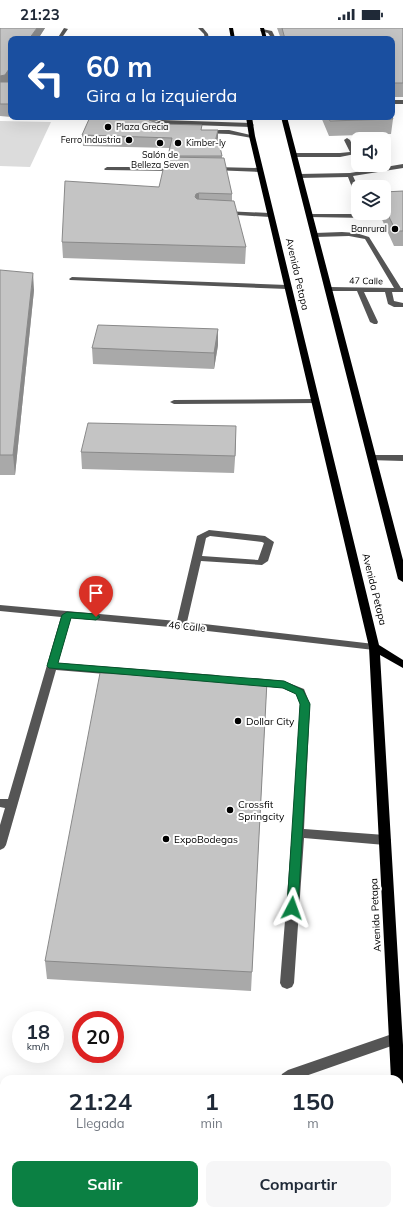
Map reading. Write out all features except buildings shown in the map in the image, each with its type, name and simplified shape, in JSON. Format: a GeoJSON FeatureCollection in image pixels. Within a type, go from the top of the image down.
{"type":"FeatureCollection","features":[{"type":"Feature","properties":{"kind":"main road"},"geometry":{"type":"LineString","coordinates":[[285,120],[403,580]]}},
{"type":"Feature","properties":{"kind":"main road","name":"Avenida Petapa"},"geometry":{"type":"LineString","coordinates":[[250,121],[252,136],[286,287],[374,647],[398,1075]]}},
{"type":"Feature","properties":{"kind":"main road"},"geometry":{"type":"LineString","coordinates":[[374,647],[403,665]]}},
{"type":"Feature","properties":{"kind":"street"},"geometry":{"type":"LineString","coordinates":[[200,28],[206,36]]}},
{"type":"Feature","properties":{"kind":"street"},"geometry":{"type":"LineString","coordinates":[[62,36],[66,29]]}},
{"type":"Feature","properties":{"kind":"street"},"geometry":{"type":"LineString","coordinates":[[262,29],[268,30],[273,36]]}},
{"type":"Feature","properties":{"kind":"street"},"geometry":{"type":"LineString","coordinates":[[161,131],[153,129],[153,125],[162,122],[219,124],[250,121]]}},
{"type":"Feature","properties":{"kind":"street"},"geometry":{"type":"LineString","coordinates":[[199,132],[229,132],[252,136]]}},
{"type":"Feature","properties":{"kind":"street"},"geometry":{"type":"LineString","coordinates":[[294,156],[340,155],[353,153],[347,140]]}},
{"type":"Feature","properties":{"kind":"street"},"geometry":{"type":"LineString","coordinates":[[300,176],[350,175],[403,166]]}},
{"type":"Feature","properties":{"kind":"street"},"geometry":{"type":"LineString","coordinates":[[107,169],[186,169]]}},
{"type":"Feature","properties":{"kind":"street"},"geometry":{"type":"LineString","coordinates":[[209,169],[260,170]]}},
{"type":"Feature","properties":{"kind":"street"},"geometry":{"type":"LineString","coordinates":[[350,175],[352,180]]}},
{"type":"Feature","properties":{"kind":"street"},"geometry":{"type":"LineString","coordinates":[[214,212],[270,215]]}},
{"type":"Feature","properties":{"kind":"street"},"geometry":{"type":"LineString","coordinates":[[310,216],[351,216]]}},
{"type":"Feature","properties":{"kind":"street"},"geometry":{"type":"LineString","coordinates":[[315,235],[353,234],[363,236],[366,238],[401,290]]}},
{"type":"Feature","properties":{"kind":"street"},"geometry":{"type":"LineString","coordinates":[[72,279],[286,287]]}},
{"type":"Feature","properties":{"kind":"street","name":"47 Calle"},"geometry":{"type":"LineString","coordinates":[[329,289],[401,290]]}},
{"type":"Feature","properties":{"kind":"street"},"geometry":{"type":"LineString","coordinates":[[360,290],[374,322]]}},
{"type":"Feature","properties":{"kind":"street"},"geometry":{"type":"LineString","coordinates":[[388,290],[391,302],[397,305],[403,305]]}},
{"type":"Feature","properties":{"kind":"street"},"geometry":{"type":"LineString","coordinates":[[174,402],[314,401]]}},
{"type":"Feature","properties":{"kind":"street"},"geometry":{"type":"LineString","coordinates":[[372,458],[403,458]]}},
{"type":"Feature","properties":{"kind":"street"},"geometry":{"type":"LineString","coordinates":[[181,624],[202,536],[209,533],[265,539],[269,542],[263,561],[259,563],[197,558]]}},
{"type":"Feature","properties":{"kind":"street","name":"46 Calle"},"geometry":{"type":"LineString","coordinates":[[0,608],[181,624],[374,647]]}},
{"type":"Feature","properties":{"kind":"street"},"geometry":{"type":"LineString","coordinates":[[0,845],[67,615]]}},
{"type":"Feature","properties":{"kind":"street"},"geometry":{"type":"LineString","coordinates":[[52,666],[227,680]]}},
{"type":"Feature","properties":{"kind":"street"},"geometry":{"type":"LineString","coordinates":[[243,681],[284,684],[300,692],[305,704],[298,833],[287,983]]}},
{"type":"Feature","properties":{"kind":"street"},"geometry":{"type":"LineString","coordinates":[[0,803],[12,804]]}},
{"type":"Feature","properties":{"kind":"street"},"geometry":{"type":"LineString","coordinates":[[298,833],[385,840]]}},
{"type":"Feature","properties":{"kind":"street"},"geometry":{"type":"LineString","coordinates":[[292,1075],[395,1039]]}},
{"type":"Feature","properties":{"kind":"shaded area"},"geometry":{"type":"Polygon","coordinates":[[[0,121],[51,122],[30,167],[0,166],[0,121]]]}},
{"type":"Feature","properties":{"kind":"place","name":"Plaza Grecia"},"geometry":{"type":"Point","coordinates":[108,127]}},
{"type":"Feature","properties":{"kind":"place","name":"Ferro Industria"},"geometry":{"type":"Point","coordinates":[129,140]}},
{"type":"Feature","properties":{"kind":"place","name":"Salón de Belleza Seven"},"geometry":{"type":"Point","coordinates":[160,143]}},
{"type":"Feature","properties":{"kind":"place","name":"Kimber-ly"},"geometry":{"type":"Point","coordinates":[178,143]}},
{"type":"Feature","properties":{"kind":"place","name":"Banrural"},"geometry":{"type":"Point","coordinates":[395,229]}},
{"type":"Feature","properties":{"kind":"place","name":"Dollar City"},"geometry":{"type":"Point","coordinates":[238,721]}},
{"type":"Feature","properties":{"kind":"place","name":"Crossfit Springcity"},"geometry":{"type":"Point","coordinates":[230,810]}},
{"type":"Feature","properties":{"kind":"place","name":"ExpoBodegas"},"geometry":{"type":"Point","coordinates":[166,839]}},
{"type":"Feature","properties":{"kind":"route"},"geometry":{"type":"LineString","coordinates":[[96,617],[67,615],[52,666],[284,684],[300,692],[305,704],[292,908]]}}]}
